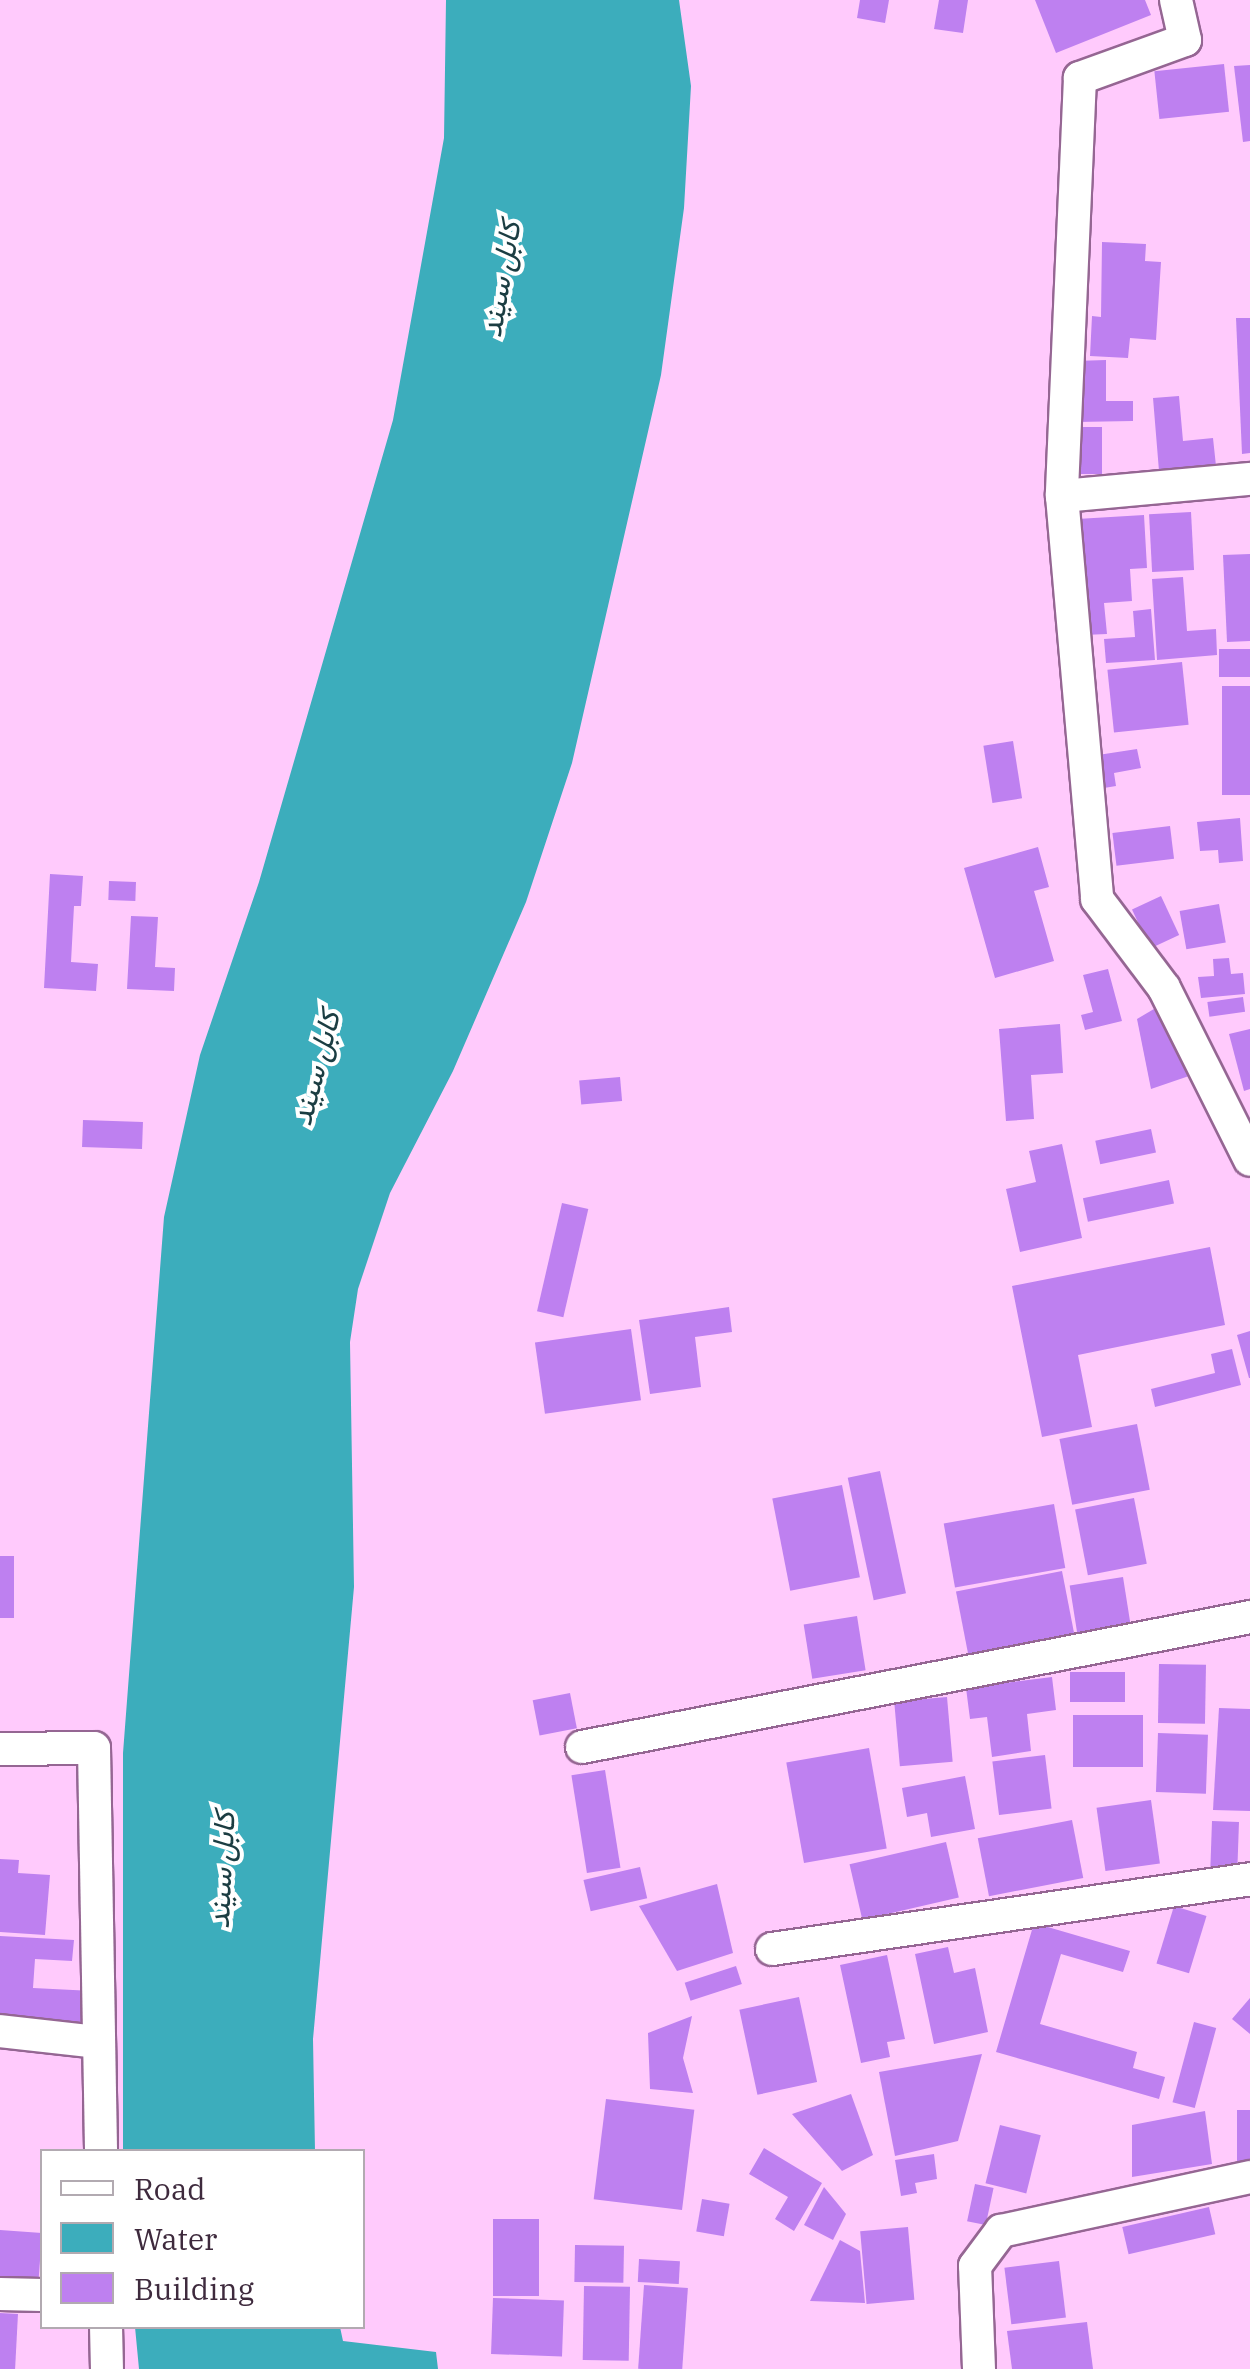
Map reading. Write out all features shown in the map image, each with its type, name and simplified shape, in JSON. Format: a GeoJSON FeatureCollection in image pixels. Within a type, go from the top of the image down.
{"type":"FeatureCollection","features":[{"type":"Feature","properties":{"kind":"street"},"geometry":{"type":"LineString","coordinates":[[1176,0],[1184,40],[1080,78],[1062,496],[1097,899],[1164,988],[1250,1160]]}},
{"type":"Feature","properties":{"kind":"street"},"geometry":{"type":"LineString","coordinates":[[1062,496],[1250,480]]}},
{"type":"Feature","properties":{"kind":"street"},"geometry":{"type":"LineString","coordinates":[[582,1748],[1250,1617]]}},
{"type":"Feature","properties":{"kind":"street"},"geometry":{"type":"LineString","coordinates":[[0,1749],[94,1748],[101,2149]]}},
{"type":"Feature","properties":{"kind":"street"},"geometry":{"type":"LineString","coordinates":[[772,1949],[1250,1879]]}},
{"type":"Feature","properties":{"kind":"street"},"geometry":{"type":"LineString","coordinates":[[0,2030],[98,2042]]}},
{"type":"Feature","properties":{"kind":"street"},"geometry":{"type":"LineString","coordinates":[[979,2369],[975,2266],[1001,2231],[1250,2177]]}},
{"type":"Feature","properties":{"kind":"street"},"geometry":{"type":"LineString","coordinates":[[0,2294],[40,2296]]}},
{"type":"Feature","properties":{"kind":"street"},"geometry":{"type":"LineString","coordinates":[[106,2329],[107,2369]]}},
{"type":"Feature","properties":{"kind":"water","name":"کابل سيند"},"geometry":{"type":"Polygon","coordinates":[[[446,0],[679,0],[691,86],[684,208],[661,375],[572,763],[526,902],[453,1071],[390,1193],[358,1289],[350,1342],[354,1587],[313,2039],[315,2149],[123,2149],[123,1753],[164,1217],[200,1055],[259,882],[393,420],[444,138],[446,0]]]}},
{"type":"Feature","properties":{"kind":"water"},"geometry":{"type":"Polygon","coordinates":[[[135,2329],[340,2329],[343,2341],[436,2352],[438,2369],[139,2369],[135,2329]]]}},
{"type":"Feature","properties":{"kind":"building"},"geometry":{"type":"Polygon","coordinates":[[[860,0],[889,0],[885,23],[857,18],[860,0]]]}},
{"type":"Feature","properties":{"kind":"building"},"geometry":{"type":"Polygon","coordinates":[[[939,0],[968,0],[963,33],[934,29],[939,0]]]}},
{"type":"Feature","properties":{"kind":"building"},"geometry":{"type":"Polygon","coordinates":[[[1035,0],[1145,0],[1151,15],[1056,53],[1035,0]]]}},
{"type":"Feature","properties":{"kind":"building"},"geometry":{"type":"Polygon","coordinates":[[[1224,64],[1229,112],[1159,119],[1154,71],[1224,64]]]}},
{"type":"Feature","properties":{"kind":"building"},"geometry":{"type":"Polygon","coordinates":[[[1250,65],[1250,141],[1243,142],[1234,66],[1250,65]]]}},
{"type":"Feature","properties":{"kind":"building"},"geometry":{"type":"Polygon","coordinates":[[[1102,242],[1146,244],[1145,261],[1161,262],[1156,340],[1130,338],[1128,358],[1090,356],[1092,316],[1101,317],[1102,242]]]}},
{"type":"Feature","properties":{"kind":"building"},"geometry":{"type":"Polygon","coordinates":[[[1236,318],[1250,318],[1250,453],[1242,454],[1236,318]]]}},
{"type":"Feature","properties":{"kind":"building"},"geometry":{"type":"Polygon","coordinates":[[[1106,360],[1106,401],[1133,401],[1133,421],[1076,422],[1075,361],[1106,360]]]}},
{"type":"Feature","properties":{"kind":"building"},"geometry":{"type":"Polygon","coordinates":[[[1179,396],[1183,441],[1213,438],[1216,466],[1159,471],[1153,398],[1179,396]]]}},
{"type":"Feature","properties":{"kind":"building"},"geometry":{"type":"Polygon","coordinates":[[[1077,427],[1102,427],[1102,474],[1077,474],[1077,427]]]}},
{"type":"Feature","properties":{"kind":"building"},"geometry":{"type":"Polygon","coordinates":[[[1191,512],[1194,570],[1152,572],[1149,514],[1191,512]]]}},
{"type":"Feature","properties":{"kind":"building"},"geometry":{"type":"Polygon","coordinates":[[[1144,515],[1147,568],[1130,569],[1132,601],[1104,603],[1107,634],[1084,635],[1077,519],[1144,515]]]}},
{"type":"Feature","properties":{"kind":"building"},"geometry":{"type":"Polygon","coordinates":[[[1250,554],[1250,641],[1227,642],[1223,555],[1250,554]]]}},
{"type":"Feature","properties":{"kind":"building"},"geometry":{"type":"Polygon","coordinates":[[[1183,577],[1187,631],[1216,629],[1217,655],[1157,660],[1152,579],[1183,577]]]}},
{"type":"Feature","properties":{"kind":"building"},"geometry":{"type":"Polygon","coordinates":[[[1151,609],[1155,660],[1106,663],[1104,639],[1135,637],[1133,611],[1151,609]]]}},
{"type":"Feature","properties":{"kind":"building"},"geometry":{"type":"Polygon","coordinates":[[[1219,649],[1250,649],[1250,677],[1219,677],[1219,649]]]}},
{"type":"Feature","properties":{"kind":"building"},"geometry":{"type":"Polygon","coordinates":[[[1182,662],[1189,725],[1114,732],[1107,670],[1182,662]]]}},
{"type":"Feature","properties":{"kind":"building"},"geometry":{"type":"Polygon","coordinates":[[[1222,686],[1250,686],[1250,795],[1222,795],[1222,686]]]}},
{"type":"Feature","properties":{"kind":"building"},"geometry":{"type":"Polygon","coordinates":[[[1013,741],[1022,798],[992,803],[983,746],[1013,741]]]}},
{"type":"Feature","properties":{"kind":"building"},"geometry":{"type":"Polygon","coordinates":[[[1137,749],[1141,768],[1114,773],[1116,786],[1104,788],[1098,755],[1137,749]]]}},
{"type":"Feature","properties":{"kind":"building"},"geometry":{"type":"Polygon","coordinates":[[[1240,818],[1243,861],[1219,863],[1218,850],[1200,851],[1197,822],[1240,818]]]}},
{"type":"Feature","properties":{"kind":"building"},"geometry":{"type":"Polygon","coordinates":[[[1170,826],[1174,859],[1116,866],[1112,833],[1170,826]]]}},
{"type":"Feature","properties":{"kind":"building"},"geometry":{"type":"Polygon","coordinates":[[[1038,847],[1049,887],[1034,891],[1054,961],[995,978],[964,868],[1038,847]]]}},
{"type":"Feature","properties":{"kind":"building"},"geometry":{"type":"Polygon","coordinates":[[[50,874],[83,876],[81,906],[74,906],[71,962],[98,964],[96,991],[44,988],[50,874]]]}},
{"type":"Feature","properties":{"kind":"building"},"geometry":{"type":"Polygon","coordinates":[[[109,881],[136,882],[135,901],[108,900],[109,881]]]}},
{"type":"Feature","properties":{"kind":"building"},"geometry":{"type":"Polygon","coordinates":[[[1161,896],[1179,935],[1150,948],[1132,910],[1161,896]]]}},
{"type":"Feature","properties":{"kind":"building"},"geometry":{"type":"Polygon","coordinates":[[[1219,904],[1226,942],[1186,949],[1180,911],[1219,904]]]}},
{"type":"Feature","properties":{"kind":"building"},"geometry":{"type":"Polygon","coordinates":[[[131,916],[158,917],[155,967],[175,968],[174,991],[127,989],[131,916]]]}},
{"type":"Feature","properties":{"kind":"building"},"geometry":{"type":"Polygon","coordinates":[[[1229,958],[1231,974],[1243,973],[1245,994],[1201,998],[1198,977],[1214,976],[1213,959],[1229,958]]]}},
{"type":"Feature","properties":{"kind":"building"},"geometry":{"type":"Polygon","coordinates":[[[1108,969],[1122,1021],[1085,1030],[1081,1015],[1093,1012],[1083,975],[1108,969]]]}},
{"type":"Feature","properties":{"kind":"building"},"geometry":{"type":"Polygon","coordinates":[[[1243,997],[1245,1012],[1209,1017],[1207,1002],[1243,997]]]}},
{"type":"Feature","properties":{"kind":"building"},"geometry":{"type":"Polygon","coordinates":[[[1159,1006],[1189,1076],[1151,1089],[1137,1019],[1159,1006]]]}},
{"type":"Feature","properties":{"kind":"building"},"geometry":{"type":"Polygon","coordinates":[[[1060,1024],[1063,1073],[1031,1075],[1034,1119],[1006,1121],[999,1029],[1060,1024]]]}},
{"type":"Feature","properties":{"kind":"building"},"geometry":{"type":"Polygon","coordinates":[[[1250,1029],[1250,1089],[1244,1091],[1229,1034],[1250,1029]]]}},
{"type":"Feature","properties":{"kind":"building"},"geometry":{"type":"Polygon","coordinates":[[[620,1077],[622,1101],[581,1104],[579,1081],[620,1077]]]}},
{"type":"Feature","properties":{"kind":"building"},"geometry":{"type":"Polygon","coordinates":[[[83,1120],[143,1122],[142,1149],[82,1147],[83,1120]]]}},
{"type":"Feature","properties":{"kind":"building"},"geometry":{"type":"Polygon","coordinates":[[[1151,1129],[1156,1152],[1100,1164],[1095,1141],[1151,1129]]]}},
{"type":"Feature","properties":{"kind":"building"},"geometry":{"type":"Polygon","coordinates":[[[1062,1144],[1082,1238],[1020,1252],[1006,1189],[1036,1182],[1029,1151],[1062,1144]]]}},
{"type":"Feature","properties":{"kind":"building"},"geometry":{"type":"Polygon","coordinates":[[[1169,1180],[1174,1203],[1088,1222],[1083,1198],[1169,1180]]]}},
{"type":"Feature","properties":{"kind":"building"},"geometry":{"type":"Polygon","coordinates":[[[562,1203],[588,1209],[563,1317],[537,1311],[562,1203]]]}},
{"type":"Feature","properties":{"kind":"building"},"geometry":{"type":"Polygon","coordinates":[[[1210,1247],[1225,1325],[1078,1355],[1092,1427],[1042,1437],[1012,1286],[1210,1247]]]}},
{"type":"Feature","properties":{"kind":"building"},"geometry":{"type":"Polygon","coordinates":[[[729,1307],[732,1332],[695,1337],[701,1387],[650,1394],[639,1320],[729,1307]]]}},
{"type":"Feature","properties":{"kind":"building"},"geometry":{"type":"Polygon","coordinates":[[[631,1329],[641,1400],[545,1414],[535,1342],[631,1329]]]}},
{"type":"Feature","properties":{"kind":"building"},"geometry":{"type":"Polygon","coordinates":[[[1250,1331],[1250,1378],[1249,1378],[1237,1335],[1250,1331]]]}},
{"type":"Feature","properties":{"kind":"building"},"geometry":{"type":"Polygon","coordinates":[[[1232,1349],[1241,1385],[1155,1407],[1151,1389],[1215,1373],[1211,1354],[1232,1349]]]}},
{"type":"Feature","properties":{"kind":"building"},"geometry":{"type":"Polygon","coordinates":[[[1137,1424],[1150,1490],[1072,1505],[1059,1439],[1137,1424]]]}},
{"type":"Feature","properties":{"kind":"building"},"geometry":{"type":"Polygon","coordinates":[[[880,1471],[906,1593],[874,1600],[848,1478],[880,1471]]]}},
{"type":"Feature","properties":{"kind":"building"},"geometry":{"type":"Polygon","coordinates":[[[842,1485],[860,1577],[790,1591],[772,1499],[842,1485]]]}},
{"type":"Feature","properties":{"kind":"building"},"geometry":{"type":"Polygon","coordinates":[[[1134,1498],[1147,1564],[1088,1575],[1075,1509],[1134,1498]]]}},
{"type":"Feature","properties":{"kind":"building"},"geometry":{"type":"Polygon","coordinates":[[[1054,1504],[1065,1568],[955,1587],[944,1523],[1054,1504]]]}},
{"type":"Feature","properties":{"kind":"building"},"geometry":{"type":"Polygon","coordinates":[[[0,1556],[14,1556],[14,1618],[0,1618],[0,1556]]]}},
{"type":"Feature","properties":{"kind":"building"},"geometry":{"type":"Polygon","coordinates":[[[1062,1571],[1075,1638],[969,1658],[956,1592],[1062,1571]]]}},
{"type":"Feature","properties":{"kind":"building"},"geometry":{"type":"Polygon","coordinates":[[[1123,1577],[1131,1629],[1078,1638],[1070,1585],[1123,1577]]]}},
{"type":"Feature","properties":{"kind":"building"},"geometry":{"type":"Polygon","coordinates":[[[857,1616],[866,1670],[812,1679],[804,1624],[857,1616]]]}},
{"type":"Feature","properties":{"kind":"building"},"geometry":{"type":"Polygon","coordinates":[[[1159,1664],[1206,1665],[1205,1724],[1158,1723],[1159,1664]]]}},
{"type":"Feature","properties":{"kind":"building"},"geometry":{"type":"Polygon","coordinates":[[[1070,1672],[1125,1672],[1125,1702],[1070,1702],[1070,1672]]]}},
{"type":"Feature","properties":{"kind":"building"},"geometry":{"type":"Polygon","coordinates":[[[1052,1677],[1056,1710],[1027,1714],[1031,1751],[992,1757],[987,1717],[970,1719],[966,1688],[1052,1677]]]}},
{"type":"Feature","properties":{"kind":"building"},"geometry":{"type":"Polygon","coordinates":[[[570,1693],[577,1728],[540,1736],[533,1700],[570,1693]]]}},
{"type":"Feature","properties":{"kind":"building"},"geometry":{"type":"Polygon","coordinates":[[[947,1697],[953,1762],[900,1766],[894,1702],[947,1697]]]}},
{"type":"Feature","properties":{"kind":"building"},"geometry":{"type":"Polygon","coordinates":[[[1219,1708],[1250,1709],[1250,1811],[1213,1810],[1219,1708]]]}},
{"type":"Feature","properties":{"kind":"building"},"geometry":{"type":"Polygon","coordinates":[[[1073,1715],[1143,1715],[1143,1767],[1073,1767],[1073,1715]]]}},
{"type":"Feature","properties":{"kind":"building"},"geometry":{"type":"Polygon","coordinates":[[[1158,1733],[1208,1735],[1206,1794],[1156,1792],[1158,1733]]]}},
{"type":"Feature","properties":{"kind":"building"},"geometry":{"type":"Polygon","coordinates":[[[869,1748],[887,1848],[804,1863],[786,1763],[869,1748]]]}},
{"type":"Feature","properties":{"kind":"building"},"geometry":{"type":"Polygon","coordinates":[[[1045,1755],[1052,1809],[999,1815],[992,1761],[1045,1755]]]}},
{"type":"Feature","properties":{"kind":"building"},"geometry":{"type":"Polygon","coordinates":[[[605,1770],[620,1868],[587,1873],[571,1775],[605,1770]]]}},
{"type":"Feature","properties":{"kind":"building"},"geometry":{"type":"Polygon","coordinates":[[[965,1776],[975,1829],[931,1837],[927,1813],[907,1817],[902,1788],[965,1776]]]}},
{"type":"Feature","properties":{"kind":"building"},"geometry":{"type":"Polygon","coordinates":[[[1151,1800],[1160,1863],[1105,1871],[1097,1808],[1151,1800]]]}},
{"type":"Feature","properties":{"kind":"building"},"geometry":{"type":"Polygon","coordinates":[[[1072,1820],[1083,1878],[989,1896],[978,1838],[1072,1820]]]}},
{"type":"Feature","properties":{"kind":"building"},"geometry":{"type":"Polygon","coordinates":[[[1212,1821],[1239,1822],[1237,1874],[1210,1873],[1212,1821]]]}},
{"type":"Feature","properties":{"kind":"building"},"geometry":{"type":"Polygon","coordinates":[[[946,1842],[959,1898],[862,1920],[850,1864],[946,1842]]]}},
{"type":"Feature","properties":{"kind":"building"},"geometry":{"type":"Polygon","coordinates":[[[0,1859],[19,1860],[18,1873],[50,1875],[45,1935],[0,1932],[0,1859]]]}},
{"type":"Feature","properties":{"kind":"building"},"geometry":{"type":"Polygon","coordinates":[[[640,1867],[647,1898],[591,1911],[583,1880],[640,1867]]]}},
{"type":"Feature","properties":{"kind":"building"},"geometry":{"type":"Polygon","coordinates":[[[717,1884],[733,1953],[677,1971],[639,1906],[717,1884]]]}},
{"type":"Feature","properties":{"kind":"building"},"geometry":{"type":"Polygon","coordinates":[[[1174,1906],[1207,1916],[1189,1973],[1156,1963],[1174,1906]]]}},
{"type":"Feature","properties":{"kind":"building"},"geometry":{"type":"Polygon","coordinates":[[[1034,1923],[1130,1951],[1123,1972],[1061,1954],[1040,2024],[1137,2052],[1133,2068],[1165,2077],[1159,2099],[996,2052],[1034,1923]]]}},
{"type":"Feature","properties":{"kind":"building"},"geometry":{"type":"Polygon","coordinates":[[[0,1936],[74,1940],[72,1961],[35,1959],[33,1988],[93,1991],[91,2024],[0,2019],[0,1936]]]}},
{"type":"Feature","properties":{"kind":"building"},"geometry":{"type":"Polygon","coordinates":[[[948,1947],[954,1973],[975,1968],[988,2032],[934,2044],[915,1954],[948,1947]]]}},
{"type":"Feature","properties":{"kind":"building"},"geometry":{"type":"Polygon","coordinates":[[[887,1955],[905,2039],[887,2042],[890,2057],[861,2063],[840,1965],[887,1955]]]}},
{"type":"Feature","properties":{"kind":"building"},"geometry":{"type":"Polygon","coordinates":[[[736,1966],[742,1984],[691,2001],[685,1983],[736,1966]]]}},
{"type":"Feature","properties":{"kind":"building"},"geometry":{"type":"Polygon","coordinates":[[[799,1997],[817,2082],[757,2095],[739,2010],[799,1997]]]}},
{"type":"Feature","properties":{"kind":"building"},"geometry":{"type":"Polygon","coordinates":[[[1250,1998],[1250,2034],[1232,2019],[1250,1998]]]}},
{"type":"Feature","properties":{"kind":"building"},"geometry":{"type":"Polygon","coordinates":[[[692,2016],[683,2058],[693,2093],[650,2089],[648,2033],[692,2016]]]}},
{"type":"Feature","properties":{"kind":"building"},"geometry":{"type":"Polygon","coordinates":[[[1194,2022],[1216,2028],[1195,2108],[1173,2102],[1194,2022]]]}},
{"type":"Feature","properties":{"kind":"building"},"geometry":{"type":"Polygon","coordinates":[[[982,2054],[958,2141],[895,2156],[879,2072],[982,2054]]]}},
{"type":"Feature","properties":{"kind":"building"},"geometry":{"type":"Polygon","coordinates":[[[851,2094],[873,2155],[842,2171],[792,2114],[851,2094]]]}},
{"type":"Feature","properties":{"kind":"building"},"geometry":{"type":"Polygon","coordinates":[[[606,2099],[694,2110],[682,2210],[594,2199],[606,2099]]]}},
{"type":"Feature","properties":{"kind":"building"},"geometry":{"type":"Polygon","coordinates":[[[1237,2110],[1250,2110],[1250,2166],[1237,2166],[1237,2110]]]}},
{"type":"Feature","properties":{"kind":"building"},"geometry":{"type":"Polygon","coordinates":[[[1205,2111],[1212,2164],[1132,2177],[1132,2125],[1205,2111]]]}},
{"type":"Feature","properties":{"kind":"building"},"geometry":{"type":"Polygon","coordinates":[[[1000,2125],[1041,2135],[1026,2193],[985,2183],[1000,2125]]]}},
{"type":"Feature","properties":{"kind":"building"},"geometry":{"type":"Polygon","coordinates":[[[764,2148],[822,2183],[794,2231],[775,2219],[788,2197],[749,2174],[764,2148]]]}},
{"type":"Feature","properties":{"kind":"building"},"geometry":{"type":"Polygon","coordinates":[[[934,2154],[937,2179],[915,2183],[917,2193],[901,2196],[895,2160],[934,2154]]]}},
{"type":"Feature","properties":{"kind":"building"},"geometry":{"type":"Polygon","coordinates":[[[975,2184],[994,2188],[986,2225],[967,2221],[975,2184]]]}},
{"type":"Feature","properties":{"kind":"building"},"geometry":{"type":"Polygon","coordinates":[[[824,2187],[846,2214],[833,2240],[804,2225],[824,2187]]]}},
{"type":"Feature","properties":{"kind":"building"},"geometry":{"type":"Polygon","coordinates":[[[702,2199],[730,2204],[724,2236],[696,2231],[702,2199]]]}},
{"type":"Feature","properties":{"kind":"building"},"geometry":{"type":"Polygon","coordinates":[[[1209,2207],[1215,2234],[1129,2254],[1122,2227],[1209,2207]]]}},
{"type":"Feature","properties":{"kind":"building"},"geometry":{"type":"Polygon","coordinates":[[[493,2219],[539,2219],[539,2296],[493,2296],[493,2219]]]}},
{"type":"Feature","properties":{"kind":"building"},"geometry":{"type":"Polygon","coordinates":[[[908,2227],[914,2300],[867,2304],[860,2231],[908,2227]]]}},
{"type":"Feature","properties":{"kind":"building"},"geometry":{"type":"Polygon","coordinates":[[[0,2230],[40,2233],[38,2290],[0,2287],[0,2230]]]}},
{"type":"Feature","properties":{"kind":"building"},"geometry":{"type":"Polygon","coordinates":[[[840,2240],[860,2251],[865,2303],[810,2301],[840,2240]]]}},
{"type":"Feature","properties":{"kind":"building"},"geometry":{"type":"Polygon","coordinates":[[[575,2245],[624,2246],[623,2283],[574,2282],[575,2245]]]}},
{"type":"Feature","properties":{"kind":"building"},"geometry":{"type":"Polygon","coordinates":[[[639,2259],[680,2261],[679,2284],[638,2282],[639,2259]]]}},
{"type":"Feature","properties":{"kind":"building"},"geometry":{"type":"Polygon","coordinates":[[[1059,2261],[1066,2318],[1011,2324],[1004,2268],[1059,2261]]]}},
{"type":"Feature","properties":{"kind":"building"},"geometry":{"type":"Polygon","coordinates":[[[644,2285],[688,2288],[682,2369],[638,2369],[644,2285]]]}},
{"type":"Feature","properties":{"kind":"building"},"geometry":{"type":"Polygon","coordinates":[[[584,2286],[630,2287],[629,2361],[583,2360],[584,2286]]]}},
{"type":"Feature","properties":{"kind":"building"},"geometry":{"type":"Polygon","coordinates":[[[493,2298],[564,2300],[562,2356],[491,2354],[493,2298]]]}},
{"type":"Feature","properties":{"kind":"building"},"geometry":{"type":"Polygon","coordinates":[[[0,2313],[18,2314],[15,2369],[0,2369],[0,2313]]]}},
{"type":"Feature","properties":{"kind":"building"},"geometry":{"type":"Polygon","coordinates":[[[1087,2322],[1093,2369],[1012,2369],[1007,2331],[1087,2322]]]}}]}
